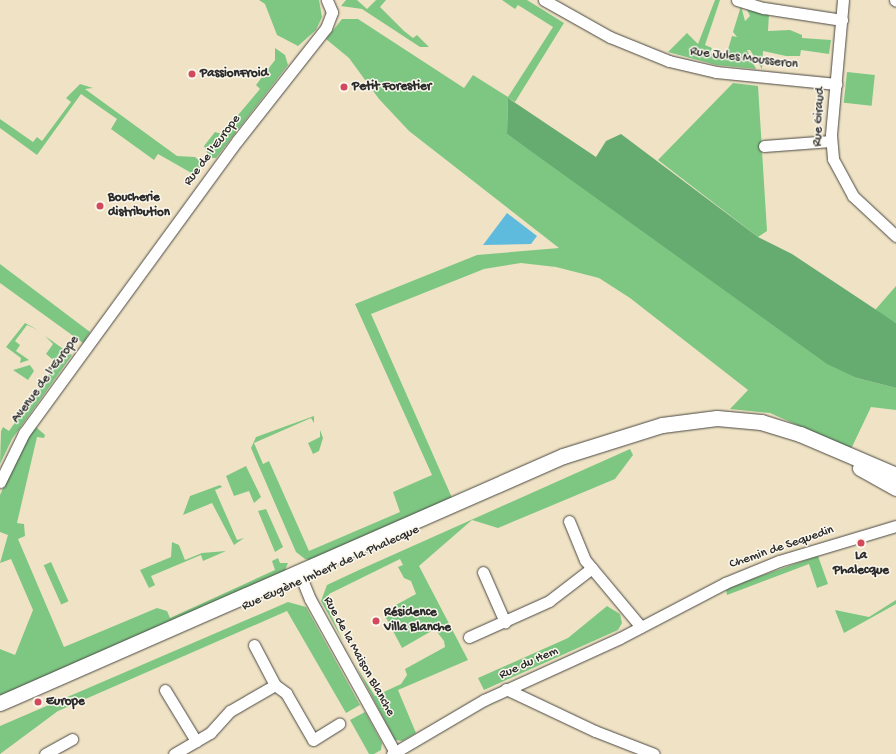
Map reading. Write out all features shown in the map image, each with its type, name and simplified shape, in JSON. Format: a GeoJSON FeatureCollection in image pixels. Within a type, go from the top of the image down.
{"type":"FeatureCollection","features":[{"type":"Feature","properties":{"kind":"street","name":"Rue de l'Europe"},"geometry":{"type":"LineString","coordinates":[[108,318],[237,141],[326,28],[332,12],[327,0]]}},
{"type":"Feature","properties":{"kind":"street","name":"Rue Jules Mousseron"},"geometry":{"type":"LineString","coordinates":[[544,0],[610,37],[669,61],[716,72],[836,84]]}},
{"type":"Feature","properties":{"kind":"street"},"geometry":{"type":"LineString","coordinates":[[737,0],[764,8],[842,20]]}},
{"type":"Feature","properties":{"kind":"street","name":"Rue Giraud"},"geometry":{"type":"LineString","coordinates":[[843,0],[831,141],[836,166],[847,188],[870,215],[896,236]]}},
{"type":"Feature","properties":{"kind":"street"},"geometry":{"type":"LineString","coordinates":[[764,146],[831,141]]}},
{"type":"Feature","properties":{"kind":"street","name":"Avenue de l'Europe"},"geometry":{"type":"LineString","coordinates":[[0,482],[20,439],[108,318]]}},
{"type":"Feature","properties":{"kind":"street","name":"Rue Eugène Imbert de la Phalecque"},"geometry":{"type":"LineString","coordinates":[[0,713],[301,577],[563,456],[662,425],[731,419],[761,422],[800,434],[896,474]]}},
{"type":"Feature","properties":{"kind":"street","name":"Rue Eugène Imbert de la Phalecque"},"geometry":{"type":"LineString","coordinates":[[800,434],[896,488]]}},
{"type":"Feature","properties":{"kind":"street"},"geometry":{"type":"LineString","coordinates":[[569,521],[582,554],[641,627]]}},
{"type":"Feature","properties":{"kind":"street","name":"Chemin de Sequedin"},"geometry":{"type":"LineString","coordinates":[[680,606],[766,566],[896,526]]}},
{"type":"Feature","properties":{"kind":"street"},"geometry":{"type":"LineString","coordinates":[[469,637],[505,622],[554,598],[592,568]]}},
{"type":"Feature","properties":{"kind":"street"},"geometry":{"type":"LineString","coordinates":[[483,572],[505,622]]}},
{"type":"Feature","properties":{"kind":"street","name":"Rue Eugène Imbert de la Phalecque"},"geometry":{"type":"LineString","coordinates":[[0,703],[301,577]]}},
{"type":"Feature","properties":{"kind":"street","name":"Rue de la Maison Blanche"},"geometry":{"type":"LineString","coordinates":[[301,577],[394,754]]}},
{"type":"Feature","properties":{"kind":"street","name":"Rue du Hem"},"geometry":{"type":"LineString","coordinates":[[394,754],[506,689],[641,627],[680,606]]}},
{"type":"Feature","properties":{"kind":"street"},"geometry":{"type":"LineString","coordinates":[[254,645],[275,685],[286,693],[313,740],[339,724]]}},
{"type":"Feature","properties":{"kind":"street"},"geometry":{"type":"LineString","coordinates":[[174,754],[214,729],[230,711],[275,685]]}},
{"type":"Feature","properties":{"kind":"street"},"geometry":{"type":"LineString","coordinates":[[506,689],[595,731],[654,754]]}},
{"type":"Feature","properties":{"kind":"street"},"geometry":{"type":"LineString","coordinates":[[165,690],[196,741]]}},
{"type":"Feature","properties":{"kind":"street"},"geometry":{"type":"LineString","coordinates":[[45,754],[57,751],[72,739]]}},
{"type":"Feature","properties":{"kind":"green space"},"geometry":{"type":"Polygon","coordinates":[[[259,0],[319,0],[322,17],[316,30],[298,46],[277,35],[265,4],[259,0]]]}},
{"type":"Feature","properties":{"kind":"green space"},"geometry":{"type":"Polygon","coordinates":[[[346,0],[357,0],[367,9],[376,0],[386,0],[380,7],[404,31],[413,38],[417,35],[429,47],[420,47],[362,9],[341,6],[346,0]]]}},
{"type":"Feature","properties":{"kind":"green space"},"geometry":{"type":"Polygon","coordinates":[[[502,0],[527,0],[564,23],[515,102],[508,98],[507,134],[857,378],[896,388],[896,410],[871,407],[851,449],[770,413],[730,409],[748,390],[630,298],[599,278],[556,267],[521,263],[484,269],[371,314],[453,500],[313,561],[305,559],[296,552],[251,448],[256,437],[314,416],[314,423],[311,418],[254,443],[263,464],[269,461],[309,551],[400,512],[393,492],[432,475],[355,304],[477,255],[559,248],[409,131],[379,99],[349,58],[326,39],[342,19],[358,19],[464,88],[473,75],[508,97],[553,27],[518,5],[515,9],[502,0]]]}},
{"type":"Feature","properties":{"kind":"green space"},"geometry":{"type":"Polygon","coordinates":[[[715,0],[720,0],[705,45],[712,48],[710,53],[727,53],[732,36],[737,37],[733,32],[741,6],[745,21],[750,16],[746,8],[769,14],[768,31],[790,30],[802,35],[802,38],[831,40],[829,54],[801,50],[800,56],[786,56],[763,51],[762,69],[750,50],[747,50],[756,69],[716,65],[668,52],[687,33],[698,44],[715,0]]]}},
{"type":"Feature","properties":{"kind":"green space"},"geometry":{"type":"Polygon","coordinates":[[[275,48],[285,55],[288,65],[216,158],[210,158],[204,146],[215,132],[222,134],[260,89],[256,85],[275,60],[275,48]]]}},
{"type":"Feature","properties":{"kind":"green space"},"geometry":{"type":"Polygon","coordinates":[[[847,72],[875,75],[872,106],[844,103],[847,72]]]}},
{"type":"Feature","properties":{"kind":"green space"},"geometry":{"type":"Polygon","coordinates":[[[733,83],[758,86],[767,231],[758,237],[658,160],[733,83]]]}},
{"type":"Feature","properties":{"kind":"green space"},"geometry":{"type":"Polygon","coordinates":[[[80,84],[93,88],[85,89],[177,156],[195,157],[203,164],[195,175],[158,154],[154,160],[111,129],[117,119],[81,94],[37,155],[0,128],[0,119],[33,142],[37,137],[42,141],[71,102],[66,98],[80,84]]]}},
{"type":"Feature","properties":{"kind":"green space"},"geometry":{"type":"Polygon","coordinates":[[[508,98],[596,157],[606,141],[621,134],[758,237],[792,254],[896,323],[896,388],[857,378],[827,364],[507,134],[508,98]]]}},
{"type":"Feature","properties":{"kind":"green space"},"geometry":{"type":"Polygon","coordinates":[[[0,264],[90,332],[83,343],[0,283],[0,264]]]}},
{"type":"Feature","properties":{"kind":"green space"},"geometry":{"type":"Polygon","coordinates":[[[896,286],[896,323],[875,310],[896,286]]]}},
{"type":"Feature","properties":{"kind":"green space"},"geometry":{"type":"Polygon","coordinates":[[[25,323],[38,330],[27,325],[15,341],[20,345],[16,351],[29,360],[20,363],[21,358],[6,347],[25,323]]]}},
{"type":"Feature","properties":{"kind":"green space"},"geometry":{"type":"Polygon","coordinates":[[[45,336],[72,355],[12,439],[0,464],[1,431],[3,427],[9,431],[57,363],[46,354],[53,344],[45,336]]]}},
{"type":"Feature","properties":{"kind":"green space"},"geometry":{"type":"Polygon","coordinates":[[[30,365],[34,371],[28,380],[13,370],[30,365]]]}},
{"type":"Feature","properties":{"kind":"green space"},"geometry":{"type":"Polygon","coordinates":[[[36,427],[45,435],[44,438],[37,437],[17,523],[24,524],[25,536],[18,539],[64,647],[157,608],[167,611],[170,618],[275,570],[272,561],[278,558],[280,563],[288,563],[283,575],[0,696],[0,649],[15,655],[33,610],[11,559],[0,563],[8,535],[0,532],[0,495],[23,443],[36,427]]]}},
{"type":"Feature","properties":{"kind":"green space"},"geometry":{"type":"Polygon","coordinates":[[[320,430],[323,438],[319,451],[313,454],[308,443],[320,437],[320,430]]]}},
{"type":"Feature","properties":{"kind":"green space"},"geometry":{"type":"Polygon","coordinates":[[[630,449],[633,455],[615,479],[498,528],[472,520],[419,566],[468,660],[398,690],[416,733],[402,741],[395,740],[356,666],[375,696],[401,684],[407,675],[405,669],[445,647],[444,641],[435,629],[402,648],[383,612],[416,594],[411,581],[404,578],[398,567],[403,565],[400,559],[329,594],[326,604],[343,641],[321,601],[327,585],[630,449]]]}},
{"type":"Feature","properties":{"kind":"green space"},"geometry":{"type":"Polygon","coordinates":[[[246,466],[261,497],[254,503],[249,491],[234,496],[226,476],[246,466]]]}},
{"type":"Feature","properties":{"kind":"green space"},"geometry":{"type":"Polygon","coordinates":[[[220,485],[222,487],[215,490],[237,540],[244,538],[234,545],[212,503],[183,515],[190,496],[220,485]]]}},
{"type":"Feature","properties":{"kind":"green space"},"geometry":{"type":"Polygon","coordinates":[[[266,509],[283,547],[275,552],[258,511],[266,509]]]}},
{"type":"Feature","properties":{"kind":"green space"},"geometry":{"type":"Polygon","coordinates":[[[172,542],[179,545],[185,560],[202,553],[226,551],[203,561],[201,555],[151,576],[155,585],[149,588],[140,570],[171,557],[172,542]]]}},
{"type":"Feature","properties":{"kind":"green space"},"geometry":{"type":"Polygon","coordinates":[[[818,556],[828,584],[817,588],[809,564],[727,595],[726,590],[749,580],[818,556]]]}},
{"type":"Feature","properties":{"kind":"green space"},"geometry":{"type":"Polygon","coordinates":[[[51,562],[68,601],[61,605],[44,565],[51,562]]]}},
{"type":"Feature","properties":{"kind":"green space"},"geometry":{"type":"Polygon","coordinates":[[[896,600],[896,604],[844,633],[835,610],[869,617],[896,600]]]}},
{"type":"Feature","properties":{"kind":"green space"},"geometry":{"type":"Polygon","coordinates":[[[288,602],[306,607],[360,705],[346,713],[287,611],[58,711],[0,754],[0,726],[288,602]]]}},
{"type":"Feature","properties":{"kind":"green space"},"geometry":{"type":"Polygon","coordinates":[[[607,606],[620,614],[622,623],[618,630],[484,690],[478,678],[568,638],[607,606]]]}},
{"type":"Feature","properties":{"kind":"green space"},"geometry":{"type":"Polygon","coordinates":[[[365,712],[382,743],[381,750],[374,754],[369,754],[350,720],[365,712]]]}},
{"type":"Feature","properties":{"kind":"water"},"geometry":{"type":"Polygon","coordinates":[[[507,213],[537,236],[531,244],[483,245],[507,213]]]}},
{"type":"Feature","properties":{"kind":"place","name":"PassionFroid"},"geometry":{"type":"Point","coordinates":[192,74]}},
{"type":"Feature","properties":{"kind":"place","name":"Petit Forestier"},"geometry":{"type":"Point","coordinates":[344,87]}},
{"type":"Feature","properties":{"kind":"place","name":"Boucherie distribution"},"geometry":{"type":"Point","coordinates":[100,206]}},
{"type":"Feature","properties":{"kind":"place","name":"La Phalecque"},"geometry":{"type":"Point","coordinates":[861,543]}},
{"type":"Feature","properties":{"kind":"place","name":"Résidence Villa Blanche"},"geometry":{"type":"Point","coordinates":[376,621]}},
{"type":"Feature","properties":{"kind":"place","name":"Europe"},"geometry":{"type":"Point","coordinates":[38,702]}}]}
